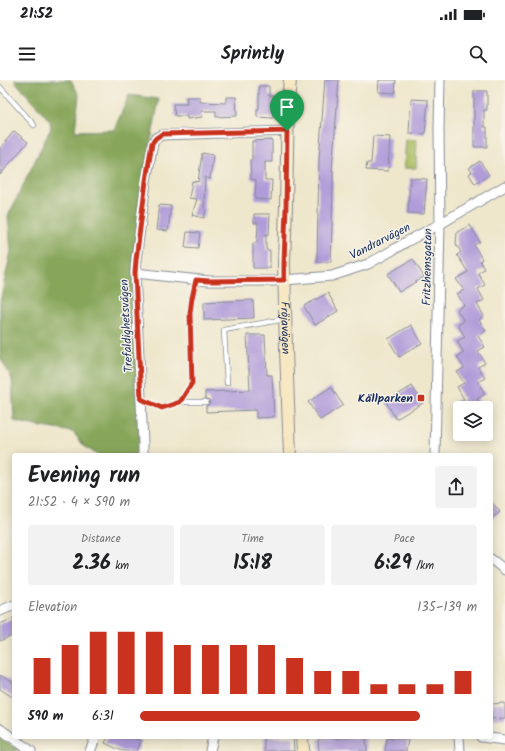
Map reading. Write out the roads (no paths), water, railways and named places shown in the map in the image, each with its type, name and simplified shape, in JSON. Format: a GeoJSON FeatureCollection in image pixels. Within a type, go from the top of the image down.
{"type":"FeatureCollection","features":[{"type":"Feature","properties":{"kind":"street","name":"Fröjavägen"},"geometry":{"type":"LineString","coordinates":[[290,80],[287,131],[284,264],[290,453]]}},
{"type":"Feature","properties":{"kind":"street","name":"Fritzhemsgatan"},"geometry":{"type":"LineString","coordinates":[[435,453],[440,224],[440,80]]}},
{"type":"Feature","properties":{"kind":"street","name":"Trefaldighetsvägen"},"geometry":{"type":"LineString","coordinates":[[143,453],[135,273],[152,143],[162,134],[287,131]]}},
{"type":"Feature","properties":{"kind":"street","name":"Vandrarvägen"},"geometry":{"type":"LineString","coordinates":[[135,273],[209,281],[284,280],[332,276],[368,264],[505,186]]}},
{"type":"Feature","properties":{"kind":"street"},"geometry":{"type":"LineString","coordinates":[[493,561],[505,570]]}},
{"type":"Feature","properties":{"kind":"street"},"geometry":{"type":"LineString","coordinates":[[0,611],[12,606]]}},
{"type":"Feature","properties":{"kind":"street"},"geometry":{"type":"LineString","coordinates":[[0,729],[12,738]]}},
{"type":"Feature","properties":{"kind":"street"},"geometry":{"type":"LineString","coordinates":[[493,738],[505,740]]}},
{"type":"Feature","properties":{"kind":"street"},"geometry":{"type":"LineString","coordinates":[[14,739],[31,751]]}},
{"type":"Feature","properties":{"kind":"street"},"geometry":{"type":"LineString","coordinates":[[90,751],[95,739]]}},
{"type":"Feature","properties":{"kind":"street"},"geometry":{"type":"LineString","coordinates":[[210,751],[213,739]]}},
{"type":"Feature","properties":{"kind":"street"},"geometry":{"type":"LineString","coordinates":[[302,739],[303,751]]}},
{"type":"Feature","properties":{"kind":"street"},"geometry":{"type":"LineString","coordinates":[[459,739],[460,751]]}},
{"type":"Feature","properties":{"kind":"lane"},"geometry":{"type":"LineString","coordinates":[[0,87],[34,125]]}},
{"type":"Feature","properties":{"kind":"lane"},"geometry":{"type":"LineString","coordinates":[[180,402],[192,383],[190,313],[196,280]]}},
{"type":"Feature","properties":{"kind":"lane"},"geometry":{"type":"LineString","coordinates":[[227,383],[224,330],[285,319]]}},
{"type":"Feature","properties":{"kind":"lane"},"geometry":{"type":"LineString","coordinates":[[141,399],[162,408],[180,402],[206,402]]}},
{"type":"Feature","properties":{"kind":"place","name":"Källparken"},"geometry":{"type":"Point","coordinates":[421,398]}}]}
